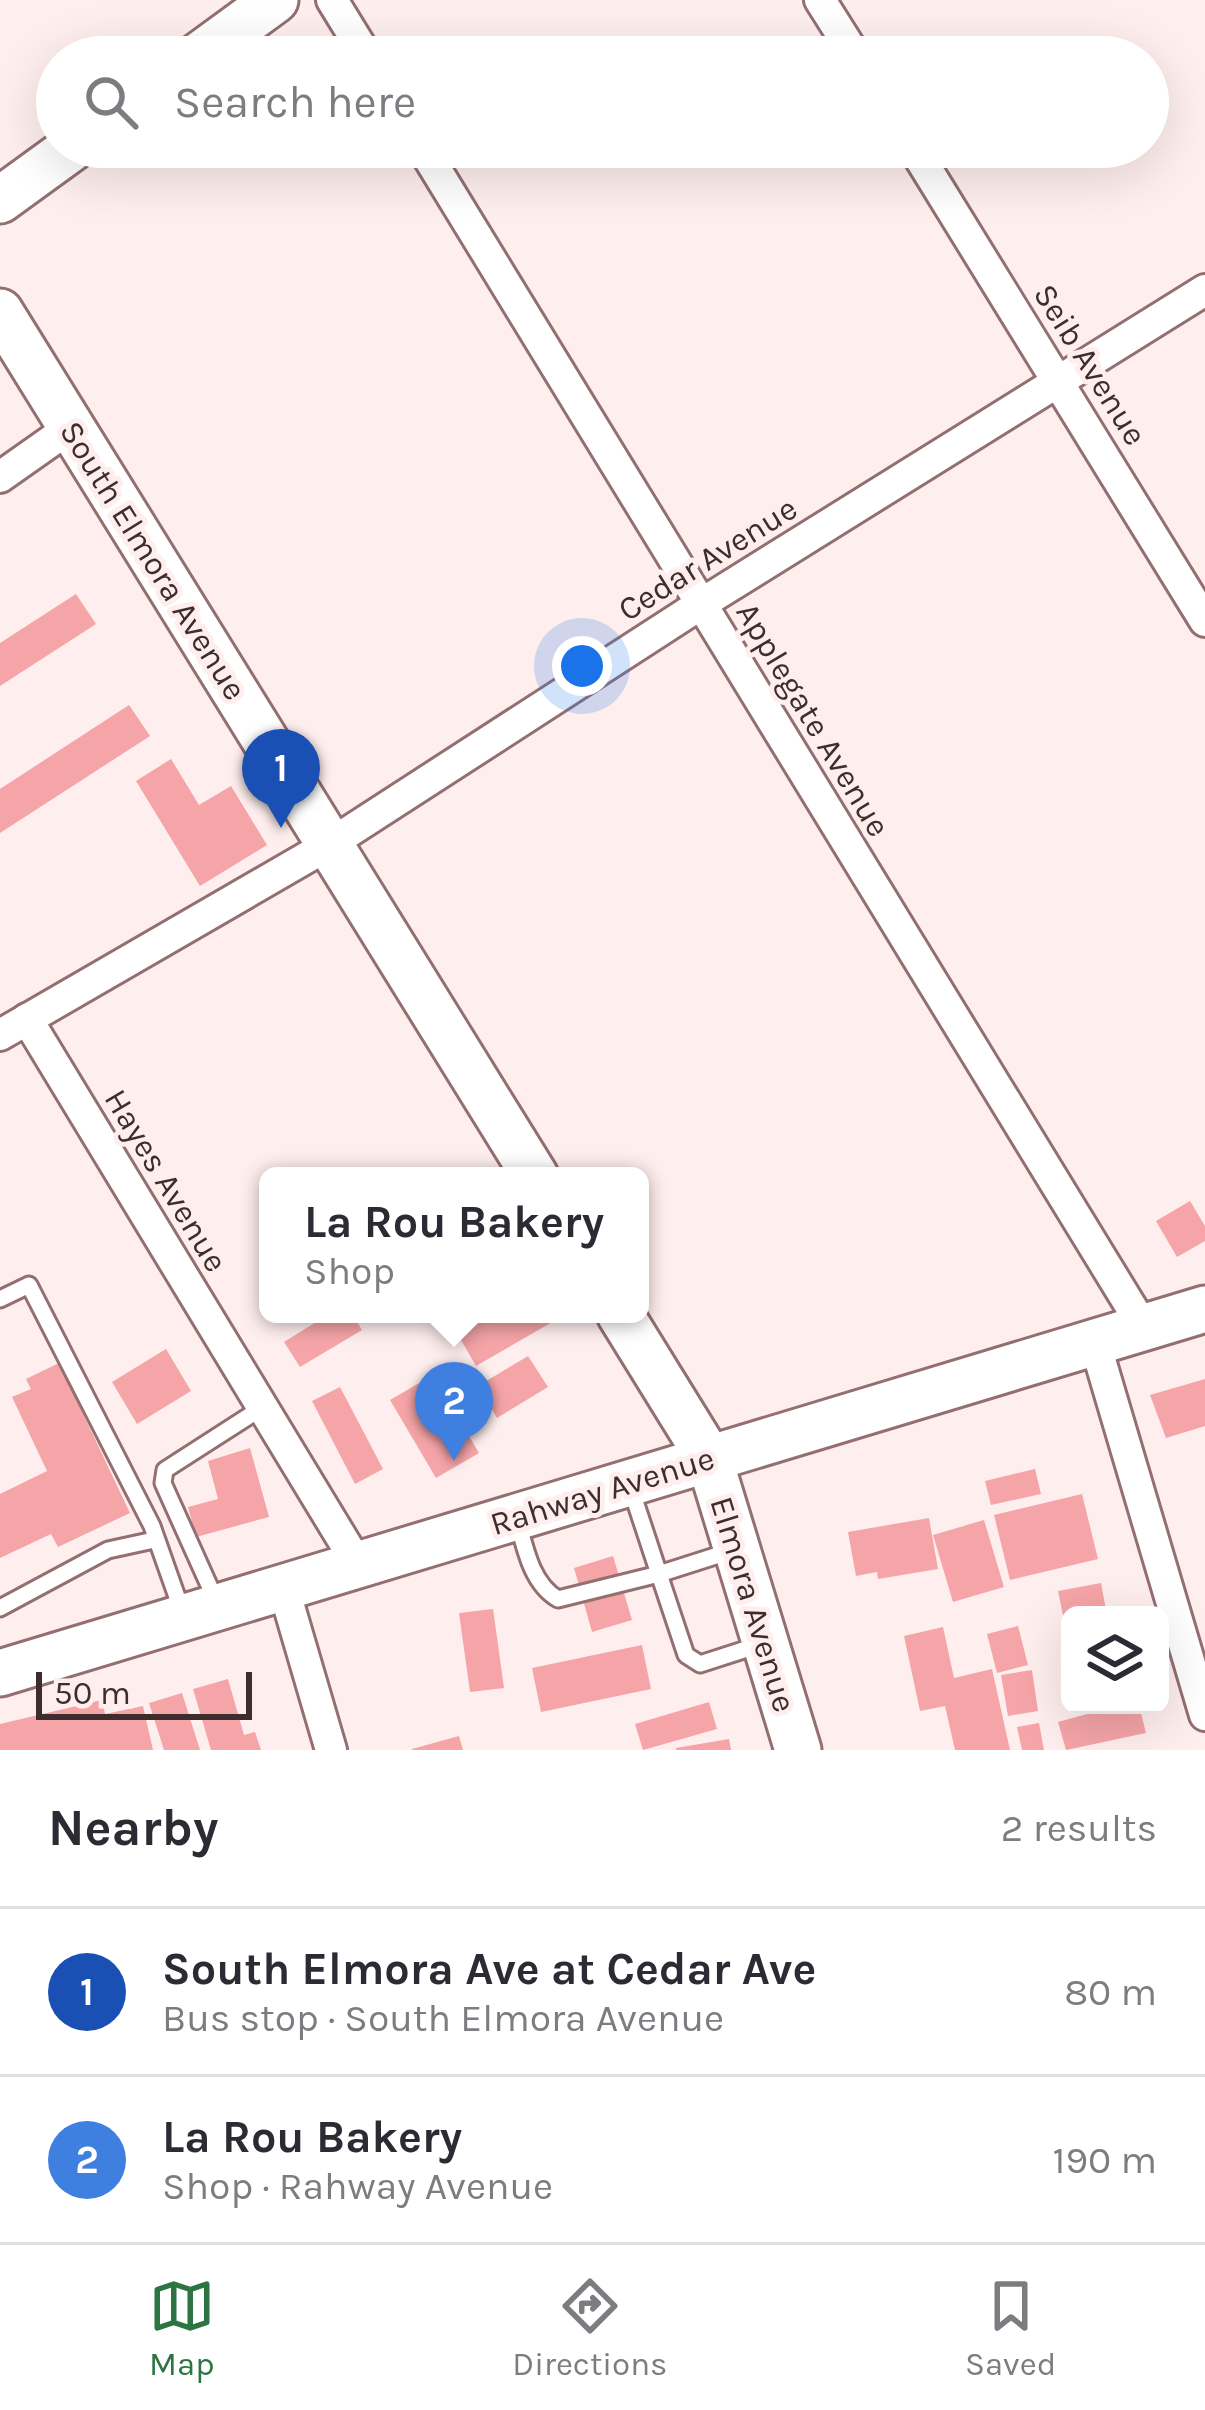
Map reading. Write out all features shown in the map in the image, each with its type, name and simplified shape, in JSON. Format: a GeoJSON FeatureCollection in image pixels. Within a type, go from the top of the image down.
{"type":"FeatureCollection","features":[{"type":"Feature","properties":{"kind":"main road"},"geometry":{"type":"LineString","coordinates":[[225,36],[275,0]]}},
{"type":"Feature","properties":{"kind":"main road"},"geometry":{"type":"LineString","coordinates":[[0,200],[44,168]]}},
{"type":"Feature","properties":{"kind":"main road","name":"South Elmora Avenue"},"geometry":{"type":"LineString","coordinates":[[0,312],[529,1167]]}},
{"type":"Feature","properties":{"kind":"main road","name":"Rahway Avenue"},"geometry":{"type":"LineString","coordinates":[[6,1666],[201,1612],[1205,1309]]}},
{"type":"Feature","properties":{"kind":"main road"},"geometry":{"type":"LineString","coordinates":[[626,1323],[710,1458]]}},
{"type":"Feature","properties":{"kind":"main road","name":"Elmora Avenue"},"geometry":{"type":"LineString","coordinates":[[710,1458],[798,1750]]}},
{"type":"Feature","properties":{"kind":"street"},"geometry":{"type":"LineString","coordinates":[[332,0],[354,36]]}},
{"type":"Feature","properties":{"kind":"street"},"geometry":{"type":"LineString","coordinates":[[820,0],[843,36]]}},
{"type":"Feature","properties":{"kind":"street","name":"Applegate Avenue"},"geometry":{"type":"LineString","coordinates":[[435,168],[1144,1328]]}},
{"type":"Feature","properties":{"kind":"street","name":"Seib Avenue"},"geometry":{"type":"LineString","coordinates":[[926,168],[1205,621]]}},
{"type":"Feature","properties":{"kind":"street","name":"Cedar Avenue"},"geometry":{"type":"LineString","coordinates":[[0,1035],[330,844],[701,604],[1205,290]]}},
{"type":"Feature","properties":{"kind":"street"},"geometry":{"type":"LineString","coordinates":[[0,477],[71,427]]}},
{"type":"Feature","properties":{"kind":"street","name":"Hayes Avenue"},"geometry":{"type":"LineString","coordinates":[[27,1018],[357,1563]]}},
{"type":"Feature","properties":{"kind":"street"},"geometry":{"type":"LineString","coordinates":[[1095,1343],[1205,1715]]}},
{"type":"Feature","properties":{"kind":"street"},"geometry":{"type":"LineString","coordinates":[[283,1586],[331,1750]]}},
{"type":"Feature","properties":{"kind":"lane"},"geometry":{"type":"LineString","coordinates":[[0,1299],[28,1286],[60,1342],[154,1540],[201,1612]]}},
{"type":"Feature","properties":{"kind":"lane"},"geometry":{"type":"LineString","coordinates":[[201,1612],[163,1483],[165,1470],[263,1407]]}},
{"type":"Feature","properties":{"kind":"lane"},"geometry":{"type":"LineString","coordinates":[[628,1483],[686,1655],[700,1664],[764,1643]]}},
{"type":"Feature","properties":{"kind":"lane"},"geometry":{"type":"LineString","coordinates":[[517,1516],[527,1558],[548,1593],[558,1599],[736,1550]]}},
{"type":"Feature","properties":{"kind":"lane"},"geometry":{"type":"LineString","coordinates":[[0,1607],[108,1550],[154,1540]]}},
{"type":"Feature","properties":{"kind":"building"},"geometry":{"type":"Polygon","coordinates":[[[76,594],[96,624],[0,686],[0,643],[76,594]]]}},
{"type":"Feature","properties":{"kind":"building"},"geometry":{"type":"Polygon","coordinates":[[[129,705],[150,736],[0,833],[0,789],[129,705]]]}},
{"type":"Feature","properties":{"kind":"building"},"geometry":{"type":"Polygon","coordinates":[[[171,759],[199,805],[231,786],[267,845],[200,886],[136,781],[171,759]]]}},
{"type":"Feature","properties":{"kind":"building"},"geometry":{"type":"Polygon","coordinates":[[[1190,1201],[1205,1226],[1205,1241],[1177,1257],[1156,1221],[1190,1201]]]}},
{"type":"Feature","properties":{"kind":"building"},"geometry":{"type":"Polygon","coordinates":[[[315,1323],[358,1323],[362,1330],[300,1367],[284,1342],[315,1323]]]}},
{"type":"Feature","properties":{"kind":"building"},"geometry":{"type":"Polygon","coordinates":[[[451,1323],[551,1323],[476,1366],[451,1323]]]}},
{"type":"Feature","properties":{"kind":"building"},"geometry":{"type":"Polygon","coordinates":[[[166,1349],[191,1391],[137,1424],[112,1382],[166,1349]]]}},
{"type":"Feature","properties":{"kind":"building"},"geometry":{"type":"Polygon","coordinates":[[[528,1356],[548,1387],[497,1418],[478,1386],[528,1356]]]}},
{"type":"Feature","properties":{"kind":"building"},"geometry":{"type":"Polygon","coordinates":[[[59,1363],[130,1513],[58,1547],[51,1534],[0,1558],[0,1494],[47,1471],[12,1397],[31,1389],[26,1379],[59,1363]]]}},
{"type":"Feature","properties":{"kind":"building"},"geometry":{"type":"Polygon","coordinates":[[[433,1375],[479,1453],[436,1478],[390,1400],[433,1375]]]}},
{"type":"Feature","properties":{"kind":"building"},"geometry":{"type":"Polygon","coordinates":[[[1205,1379],[1205,1426],[1166,1438],[1150,1395],[1205,1379]]]}},
{"type":"Feature","properties":{"kind":"building"},"geometry":{"type":"Polygon","coordinates":[[[340,1387],[383,1469],[355,1484],[312,1401],[340,1387]]]}},
{"type":"Feature","properties":{"kind":"building"},"geometry":{"type":"Polygon","coordinates":[[[250,1448],[269,1517],[196,1537],[188,1507],[218,1499],[208,1461],[250,1448]]]}},
{"type":"Feature","properties":{"kind":"building"},"geometry":{"type":"Polygon","coordinates":[[[1035,1469],[1041,1494],[991,1505],[985,1481],[1035,1469]]]}},
{"type":"Feature","properties":{"kind":"building"},"geometry":{"type":"Polygon","coordinates":[[[1082,1494],[1098,1559],[1010,1580],[994,1515],[1082,1494]]]}},
{"type":"Feature","properties":{"kind":"building"},"geometry":{"type":"Polygon","coordinates":[[[929,1518],[938,1569],[878,1579],[877,1572],[856,1576],[848,1532],[929,1518]]]}},
{"type":"Feature","properties":{"kind":"building"},"geometry":{"type":"Polygon","coordinates":[[[984,1520],[1004,1587],[953,1602],[933,1535],[984,1520]]]}},
{"type":"Feature","properties":{"kind":"building"},"geometry":{"type":"Polygon","coordinates":[[[613,1556],[632,1620],[592,1632],[574,1568],[613,1556]]]}},
{"type":"Feature","properties":{"kind":"building"},"geometry":{"type":"Polygon","coordinates":[[[1101,1583],[1105,1606],[1061,1606],[1058,1591],[1101,1583]]]}},
{"type":"Feature","properties":{"kind":"building"},"geometry":{"type":"Polygon","coordinates":[[[493,1609],[504,1688],[470,1692],[459,1613],[493,1609]]]}},
{"type":"Feature","properties":{"kind":"building"},"geometry":{"type":"Polygon","coordinates":[[[1018,1626],[1028,1665],[997,1673],[987,1634],[1018,1626]]]}},
{"type":"Feature","properties":{"kind":"building"},"geometry":{"type":"Polygon","coordinates":[[[943,1627],[954,1678],[992,1669],[1010,1750],[955,1750],[945,1706],[920,1711],[904,1636],[943,1627]]]}},
{"type":"Feature","properties":{"kind":"building"},"geometry":{"type":"Polygon","coordinates":[[[642,1645],[651,1689],[541,1712],[532,1668],[642,1645]]]}},
{"type":"Feature","properties":{"kind":"building"},"geometry":{"type":"Polygon","coordinates":[[[1032,1670],[1038,1711],[1008,1716],[1001,1675],[1032,1670]]]}},
{"type":"Feature","properties":{"kind":"building"},"geometry":{"type":"Polygon","coordinates":[[[228,1679],[244,1735],[255,1732],[261,1750],[211,1750],[193,1689],[228,1679]]]}},
{"type":"Feature","properties":{"kind":"building"},"geometry":{"type":"Polygon","coordinates":[[[182,1693],[200,1750],[164,1750],[149,1703],[182,1693]]]}},
{"type":"Feature","properties":{"kind":"building"},"geometry":{"type":"Polygon","coordinates":[[[102,1700],[105,1714],[143,1706],[153,1750],[0,1750],[0,1724],[102,1700]]]}},
{"type":"Feature","properties":{"kind":"building"},"geometry":{"type":"Polygon","coordinates":[[[709,1702],[717,1729],[643,1750],[635,1724],[709,1702]]]}},
{"type":"Feature","properties":{"kind":"building"},"geometry":{"type":"Polygon","coordinates":[[[1087,1714],[1141,1714],[1146,1733],[1066,1750],[1058,1722],[1087,1714]]]}},
{"type":"Feature","properties":{"kind":"building"},"geometry":{"type":"Polygon","coordinates":[[[1039,1723],[1044,1750],[1022,1750],[1017,1727],[1039,1723]]]}},
{"type":"Feature","properties":{"kind":"building"},"geometry":{"type":"Polygon","coordinates":[[[459,1736],[463,1750],[412,1750],[412,1749],[459,1736]]]}},
{"type":"Feature","properties":{"kind":"building"},"geometry":{"type":"Polygon","coordinates":[[[729,1739],[731,1750],[676,1750],[676,1748],[729,1739]]]}},
{"type":"Feature","properties":{"kind":"place","name":"South Elmora Ave at Cedar Ave"},"geometry":{"type":"Point","coordinates":[281,828]}},
{"type":"Feature","properties":{"kind":"place","name":"La Rou Bakery"},"geometry":{"type":"Point","coordinates":[454,1461]}}]}
